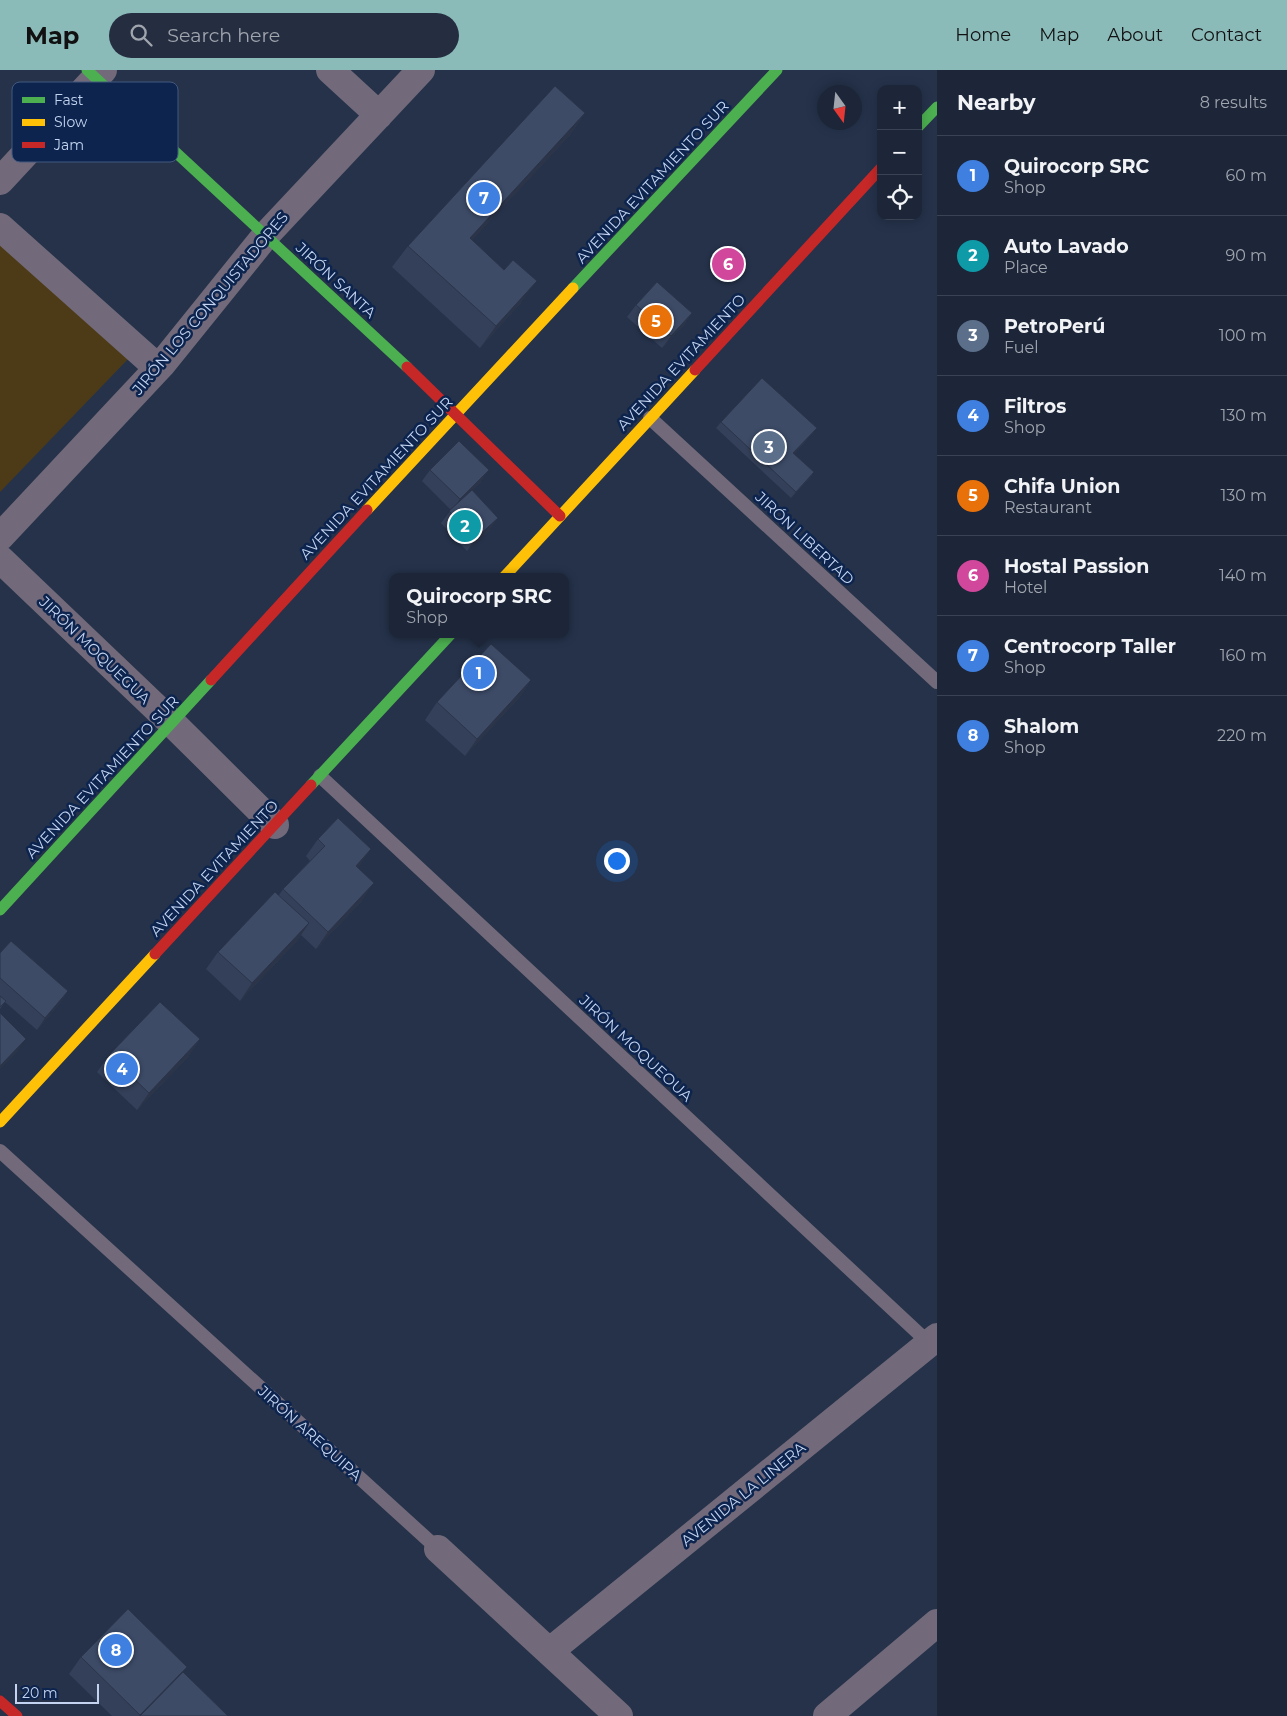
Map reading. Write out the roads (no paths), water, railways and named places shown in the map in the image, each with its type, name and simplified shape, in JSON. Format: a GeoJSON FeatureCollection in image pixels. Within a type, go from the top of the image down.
{"type":"FeatureCollection","features":[{"type":"Feature","properties":{"kind":"main road","name":"AVENIDA EVITAMIENTO SUR"},"geometry":{"type":"LineString","coordinates":[[0,910],[456,412],[777,70]]}},
{"type":"Feature","properties":{"kind":"main road","name":"JIRÓN SANTA"},"geometry":{"type":"LineString","coordinates":[[95,73],[104,82]]}},
{"type":"Feature","properties":{"kind":"main road"},"geometry":{"type":"LineString","coordinates":[[922,124],[937,107]]}},
{"type":"Feature","properties":{"kind":"main road","name":"JIRÓN SANTA"},"geometry":{"type":"LineString","coordinates":[[178,152],[456,412],[560,516]]}},
{"type":"Feature","properties":{"kind":"main road","name":"AVENIDA EVITAMIENTO"},"geometry":{"type":"LineString","coordinates":[[508,573],[877,172]]}},
{"type":"Feature","properties":{"kind":"main road","name":"AVENIDA EVITAMIENTO"},"geometry":{"type":"LineString","coordinates":[[0,1122],[447,638]]}},
{"type":"Feature","properties":{"kind":"main road"},"geometry":{"type":"LineString","coordinates":[[0,1701],[16,1716]]}},
{"type":"Feature","properties":{"kind":"street"},"geometry":{"type":"LineString","coordinates":[[330,70],[379,115]]}},
{"type":"Feature","properties":{"kind":"street","name":"JIRÓN LOS CONQUISTADORES"},"geometry":{"type":"LineString","coordinates":[[0,537],[158,368],[266,235],[421,70]]}},
{"type":"Feature","properties":{"kind":"street"},"geometry":{"type":"LineString","coordinates":[[0,181],[17,162]]}},
{"type":"Feature","properties":{"kind":"street"},"geometry":{"type":"LineString","coordinates":[[0,227],[158,368]]}},
{"type":"Feature","properties":{"kind":"street","name":"JIRÓN MOQUEGUA"},"geometry":{"type":"LineString","coordinates":[[0,559],[172,723],[274,825]]}},
{"type":"Feature","properties":{"kind":"street","name":"AVENIDA LA LINERA"},"geometry":{"type":"LineString","coordinates":[[550,1651],[933,1340]]}},
{"type":"Feature","properties":{"kind":"street","name":"JIRÓN AREQUIPA"},"geometry":{"type":"LineString","coordinates":[[438,1550],[619,1716]]}},
{"type":"Feature","properties":{"kind":"street"},"geometry":{"type":"LineString","coordinates":[[827,1716],[937,1623]]}},
{"type":"Feature","properties":{"kind":"lane","name":"JIRÓN LIBERTAD"},"geometry":{"type":"LineString","coordinates":[[650,418],[937,682]]}},
{"type":"Feature","properties":{"kind":"lane","name":"JIRÓN MOQUEOUA"},"geometry":{"type":"LineString","coordinates":[[320,776],[933,1340]]}},
{"type":"Feature","properties":{"kind":"lane","name":"JIRÓN AREQUIPA"},"geometry":{"type":"LineString","coordinates":[[0,1151],[438,1550]]}},
{"type":"Feature","properties":{"kind":"place","name":"Centrocorp Taller"},"geometry":{"type":"Point","coordinates":[484,198]}},
{"type":"Feature","properties":{"kind":"place","name":"Hostal Passion"},"geometry":{"type":"Point","coordinates":[728,264]}},
{"type":"Feature","properties":{"kind":"place","name":"Chifa Union"},"geometry":{"type":"Point","coordinates":[656,321]}},
{"type":"Feature","properties":{"kind":"place","name":"PetroPerú"},"geometry":{"type":"Point","coordinates":[769,447]}},
{"type":"Feature","properties":{"kind":"place","name":"Auto Lavado"},"geometry":{"type":"Point","coordinates":[465,526]}},
{"type":"Feature","properties":{"kind":"place","name":"Quirocorp SRC"},"geometry":{"type":"Point","coordinates":[479,673]}},
{"type":"Feature","properties":{"kind":"place","name":"Filtros"},"geometry":{"type":"Point","coordinates":[122,1069]}},
{"type":"Feature","properties":{"kind":"place","name":"Shalom"},"geometry":{"type":"Point","coordinates":[116,1650]}}]}
